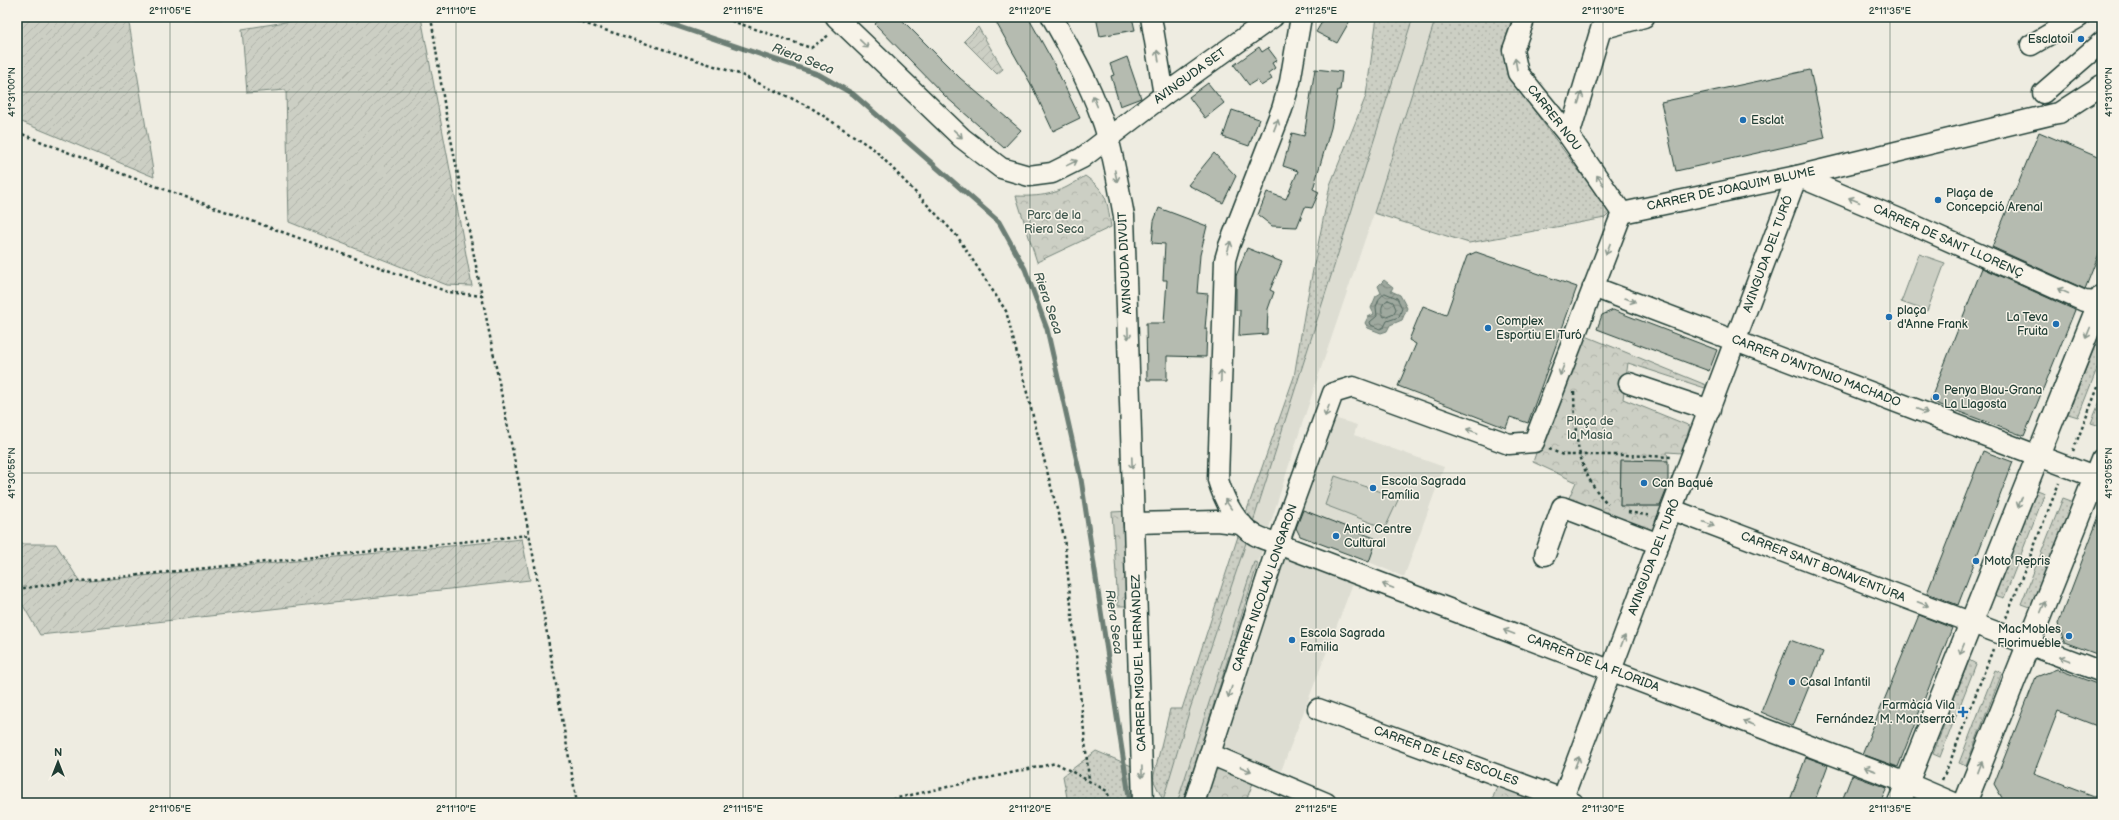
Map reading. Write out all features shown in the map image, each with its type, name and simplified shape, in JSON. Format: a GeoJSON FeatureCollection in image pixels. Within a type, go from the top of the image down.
{"type":"FeatureCollection","features":[{"type":"Feature","properties":{"kind":"main road"},"geometry":{"type":"LineString","coordinates":[[1899,803],[2101,299]]}},
{"type":"Feature","properties":{"kind":"main road"},"geometry":{"type":"LineString","coordinates":[[1965,803],[2027,645],[2100,472]]}},
{"type":"Feature","properties":{"kind":"street","name":"AVINGUDA DIVUIT"},"geometry":{"type":"LineString","coordinates":[[1052,17],[1079,65],[1108,138],[1124,216],[1134,523]]}},
{"type":"Feature","properties":{"kind":"street"},"geometry":{"type":"LineString","coordinates":[[1151,17],[1164,95]]}},
{"type":"Feature","properties":{"kind":"street","name":"AVINGUDA SET"},"geometry":{"type":"LineString","coordinates":[[840,21],[962,138],[1002,168],[1029,176],[1052,173],[1082,158],[1164,95],[1273,17]]}},
{"type":"Feature","properties":{"kind":"street","name":"CARRER DE LA FLORIDA"},"geometry":{"type":"LineString","coordinates":[[1301,17],[1290,82],[1282,109],[1229,246],[1225,260],[1218,480],[1223,497],[1242,524],[1254,535],[1612,670],[1907,783],[1954,803]]}},
{"type":"Feature","properties":{"kind":"street","name":"CARRER NOU"},"geometry":{"type":"LineString","coordinates":[[1525,17],[1513,50],[1518,72],[1569,136],[1622,213]]}},
{"type":"Feature","properties":{"kind":"street"},"geometry":{"type":"LineString","coordinates":[[1569,136],[1601,29],[1644,17]]}},
{"type":"Feature","properties":{"kind":"street"},"geometry":{"type":"LineString","coordinates":[[2031,44],[2079,17]]}},
{"type":"Feature","properties":{"kind":"street"},"geometry":{"type":"LineString","coordinates":[[2043,93],[2102,42]]}},
{"type":"Feature","properties":{"kind":"street","name":"CARRER DE JOAQUIM BLUME"},"geometry":{"type":"LineString","coordinates":[[1622,213],[1797,176],[2059,113],[2101,86]]}},
{"type":"Feature","properties":{"kind":"street","name":"CARRER DE SANT LLORENÇ"},"geometry":{"type":"LineString","coordinates":[[1797,176],[1909,223],[2084,301],[2101,299]]}},
{"type":"Feature","properties":{"kind":"street","name":"AVINGUDA DEL TURÓ"},"geometry":{"type":"LineString","coordinates":[[1566,802],[1612,670],[1797,176]]}},
{"type":"Feature","properties":{"kind":"street"},"geometry":{"type":"LineString","coordinates":[[1594,287],[1622,213]]}},
{"type":"Feature","properties":{"kind":"street","name":"CARRER D'ANTONIO MACHADO"},"geometry":{"type":"LineString","coordinates":[[1594,287],[2038,456],[2066,466],[2100,472]]}},
{"type":"Feature","properties":{"kind":"street","name":"CARRER NICOLAU LONGARON"},"geometry":{"type":"LineString","coordinates":[[1194,803],[1278,544],[1333,393],[1353,387],[1509,444],[1534,442],[1594,287]]}},
{"type":"Feature","properties":{"kind":"street"},"geometry":{"type":"LineString","coordinates":[[1629,383],[1710,410]]}},
{"type":"Feature","properties":{"kind":"street"},"geometry":{"type":"LineString","coordinates":[[1545,555],[1562,507],[1659,544]]}},
{"type":"Feature","properties":{"kind":"street","name":"CARRER SANT BONAVENTURA"},"geometry":{"type":"LineString","coordinates":[[1671,514],[1972,623],[2102,672]]}},
{"type":"Feature","properties":{"kind":"street"},"geometry":{"type":"LineString","coordinates":[[1134,523],[1217,521],[1242,524]]}},
{"type":"Feature","properties":{"kind":"street","name":"CARRER MIGUEL HERNÁNDEZ"},"geometry":{"type":"LineString","coordinates":[[1134,523],[1143,803]]}},
{"type":"Feature","properties":{"kind":"street","name":"CARRER DE LES ESCOLES"},"geometry":{"type":"LineString","coordinates":[[1318,709],[1566,802]]}},
{"type":"Feature","properties":{"kind":"street"},"geometry":{"type":"LineString","coordinates":[[1210,754],[1326,803]]}},
{"type":"Feature","properties":{"kind":"path"},"geometry":{"type":"LineString","coordinates":[[431,17],[445,109],[530,535],[577,803]]}},
{"type":"Feature","properties":{"kind":"path"},"geometry":{"type":"LineString","coordinates":[[565,17],[739,74],[810,107],[875,150],[957,236],[1006,311],[1055,499],[1064,537],[1089,780]]}},
{"type":"Feature","properties":{"kind":"path"},"geometry":{"type":"LineString","coordinates":[[720,17],[811,48],[840,21]]}},
{"type":"Feature","properties":{"kind":"path"},"geometry":{"type":"LineString","coordinates":[[17,132],[125,175],[448,292],[482,296]]}},
{"type":"Feature","properties":{"kind":"path"},"geometry":{"type":"LineString","coordinates":[[1935,794],[1950,762],[1999,634],[2066,466],[2075,449],[2102,377]]}},
{"type":"Feature","properties":{"kind":"path"},"geometry":{"type":"LineString","coordinates":[[1574,389],[1575,429],[1580,455],[1594,490],[1612,509]]}},
{"type":"Feature","properties":{"kind":"path"},"geometry":{"type":"LineString","coordinates":[[1563,455],[1623,454],[1692,458]]}},
{"type":"Feature","properties":{"kind":"path"},"geometry":{"type":"LineString","coordinates":[[1626,511],[1671,514]]}},
{"type":"Feature","properties":{"kind":"path"},"geometry":{"type":"LineString","coordinates":[[17,590],[70,582],[530,535]]}},
{"type":"Feature","properties":{"kind":"path"},"geometry":{"type":"LineString","coordinates":[[875,803],[1056,763],[1107,791],[1111,803]]}},
{"type":"Feature","properties":{"kind":"shaded area"},"geometry":{"type":"Polygon","coordinates":[[[1413,17],[1436,17],[1374,213],[1302,424],[1258,563],[1254,562],[1177,803],[1169,803],[1163,800],[1190,709],[1254,519],[1413,17]]]}},
{"type":"Feature","properties":{"kind":"shaded area","name":"Escola Sagrada Família"},"geometry":{"type":"Polygon","coordinates":[[[1334,418],[1357,425],[1354,435],[1444,467],[1404,577],[1369,562],[1377,539],[1302,510],[1334,418]]]}},
{"type":"Feature","properties":{"kind":"shaded area","name":"Escola Sagrada Familia"},"geometry":{"type":"Polygon","coordinates":[[[1280,554],[1355,578],[1281,771],[1225,749],[1221,740],[1280,554]]]}},
{"type":"Feature","properties":{"kind":"green space"},"geometry":{"type":"Polygon","coordinates":[[[17,17],[128,17],[154,177],[17,120],[17,17]]]}},
{"type":"Feature","properties":{"kind":"green space"},"geometry":{"type":"Polygon","coordinates":[[[317,17],[421,17],[472,286],[447,285],[289,222],[286,90],[247,93],[242,29],[317,17]]]}},
{"type":"Feature","properties":{"kind":"green space"},"geometry":{"type":"Polygon","coordinates":[[[1377,17],[1413,17],[1254,519],[1190,709],[1163,800],[1153,779],[1170,709],[1182,709],[1242,524],[1294,377],[1305,310],[1330,185],[1366,96],[1377,17]]]}},
{"type":"Feature","properties":{"kind":"green space"},"geometry":{"type":"Polygon","coordinates":[[[1436,17],[1513,17],[1507,34],[1505,47],[1510,78],[1610,213],[1605,218],[1469,243],[1374,213],[1436,17]]]}},
{"type":"Feature","properties":{"kind":"green space"},"geometry":{"type":"Polygon","coordinates":[[[978,27],[1003,69],[997,74],[964,41],[978,27]]]}},
{"type":"Feature","properties":{"kind":"green space","name":"Parc de la Riera Seca"},"geometry":{"type":"Polygon","coordinates":[[[1085,176],[1102,192],[1107,204],[1111,227],[1037,262],[1016,196],[1036,196],[1053,193],[1085,176]]]}},
{"type":"Feature","properties":{"kind":"green space"},"geometry":{"type":"Polygon","coordinates":[[[1919,254],[1945,263],[1927,311],[1901,302],[1919,254]]]}},
{"type":"Feature","properties":{"kind":"green space"},"geometry":{"type":"Polygon","coordinates":[[[2102,328],[2102,356],[2078,417],[2068,414],[2102,328]]]}},
{"type":"Feature","properties":{"kind":"green space","name":"Plaça de la Masia"},"geometry":{"type":"Polygon","coordinates":[[[1576,332],[1706,385],[1705,388],[1628,363],[1623,399],[1690,426],[1682,453],[1667,452],[1668,461],[1621,461],[1620,506],[1668,506],[1655,536],[1568,500],[1576,482],[1533,462],[1576,332]]]}},
{"type":"Feature","properties":{"kind":"green space"},"geometry":{"type":"Polygon","coordinates":[[[2102,396],[2102,422],[2100,426],[2091,423],[2102,396]]]}},
{"type":"Feature","properties":{"kind":"green space"},"geometry":{"type":"Polygon","coordinates":[[[1335,476],[1399,498],[1385,528],[1325,505],[1335,476]]]}},
{"type":"Feature","properties":{"kind":"green space"},"geometry":{"type":"Polygon","coordinates":[[[2035,489],[2045,493],[2004,598],[1994,595],[2035,489]]]}},
{"type":"Feature","properties":{"kind":"green space"},"geometry":{"type":"Polygon","coordinates":[[[2063,498],[2074,502],[2032,608],[2021,604],[2063,498]]]}},
{"type":"Feature","properties":{"kind":"green space"},"geometry":{"type":"Polygon","coordinates":[[[1129,511],[1132,606],[1118,606],[1112,512],[1129,511]]]}},
{"type":"Feature","properties":{"kind":"green space"},"geometry":{"type":"Polygon","coordinates":[[[522,539],[530,580],[40,635],[17,595],[17,544],[56,544],[80,582],[522,539]]]}},
{"type":"Feature","properties":{"kind":"green space"},"geometry":{"type":"Polygon","coordinates":[[[1254,562],[1258,563],[1183,803],[1177,803],[1254,562]]]}},
{"type":"Feature","properties":{"kind":"green space"},"geometry":{"type":"Polygon","coordinates":[[[1969,660],[1976,664],[1940,757],[1933,754],[1969,660]]]}},
{"type":"Feature","properties":{"kind":"green space"},"geometry":{"type":"Polygon","coordinates":[[[1995,670],[2002,673],[1966,766],[1959,763],[1995,670]]]}},
{"type":"Feature","properties":{"kind":"green space"},"geometry":{"type":"Polygon","coordinates":[[[1096,751],[1134,767],[1137,803],[1068,803],[1063,776],[1096,751]]]}},
{"type":"Feature","properties":{"kind":"green space"},"geometry":{"type":"Polygon","coordinates":[[[1216,767],[1253,783],[1245,803],[1204,803],[1216,767]]]}},
{"type":"Feature","properties":{"kind":"green space"},"geometry":{"type":"Polygon","coordinates":[[[1500,778],[1566,803],[1491,803],[1500,778]]]}},
{"type":"Feature","properties":{"kind":"water"},"geometry":{"type":"Polygon","coordinates":[[[1384,280],[1393,287],[1391,291],[1400,295],[1407,308],[1402,320],[1390,325],[1387,331],[1381,333],[1368,328],[1365,323],[1368,317],[1374,314],[1371,308],[1376,296],[1381,293],[1378,286],[1384,280]]]}},
{"type":"Feature","properties":{"kind":"building"},"geometry":{"type":"Polygon","coordinates":[[[882,17],[899,17],[960,78],[1021,130],[1004,148],[945,96],[875,24],[882,17]]]}},
{"type":"Feature","properties":{"kind":"building"},"geometry":{"type":"Polygon","coordinates":[[[993,17],[1028,17],[1053,62],[1080,118],[1053,131],[1032,86],[993,17]]]}},
{"type":"Feature","properties":{"kind":"building"},"geometry":{"type":"Polygon","coordinates":[[[1096,17],[1132,17],[1135,30],[1100,36],[1096,17]]]}},
{"type":"Feature","properties":{"kind":"building"},"geometry":{"type":"Polygon","coordinates":[[[1325,17],[1352,17],[1337,43],[1316,32],[1325,17]]]}},
{"type":"Feature","properties":{"kind":"building"},"geometry":{"type":"Polygon","coordinates":[[[1259,47],[1262,52],[1268,48],[1277,60],[1272,63],[1275,68],[1268,73],[1272,79],[1261,86],[1257,80],[1249,85],[1234,65],[1259,47]]]}},
{"type":"Feature","properties":{"kind":"building"},"geometry":{"type":"Polygon","coordinates":[[[1127,57],[1141,98],[1120,106],[1111,76],[1114,75],[1110,64],[1127,57]]]}},
{"type":"Feature","properties":{"kind":"building"},"geometry":{"type":"Polygon","coordinates":[[[1315,69],[1342,72],[1340,90],[1338,90],[1331,128],[1313,189],[1319,192],[1312,208],[1305,207],[1297,227],[1272,226],[1258,215],[1267,192],[1286,199],[1298,171],[1283,166],[1292,133],[1304,136],[1315,69]]]}},
{"type":"Feature","properties":{"kind":"building","name":"Esclat"},"geometry":{"type":"Polygon","coordinates":[[[1810,70],[1825,138],[1676,171],[1661,102],[1810,70]]]}},
{"type":"Feature","properties":{"kind":"building"},"geometry":{"type":"Polygon","coordinates":[[[1208,83],[1224,103],[1205,118],[1189,97],[1208,83]]]}},
{"type":"Feature","properties":{"kind":"building"},"geometry":{"type":"Polygon","coordinates":[[[1232,110],[1259,119],[1249,146],[1223,137],[1232,110]]]}},
{"type":"Feature","properties":{"kind":"building"},"geometry":{"type":"Polygon","coordinates":[[[2039,132],[2102,159],[2102,246],[2085,289],[1992,247],[2039,132]]]}},
{"type":"Feature","properties":{"kind":"building"},"geometry":{"type":"Polygon","coordinates":[[[1214,153],[1236,176],[1223,203],[1188,185],[1214,153]]]}},
{"type":"Feature","properties":{"kind":"building"},"geometry":{"type":"Polygon","coordinates":[[[1159,208],[1207,226],[1200,255],[1197,293],[1208,294],[1205,329],[1207,329],[1206,357],[1167,356],[1167,380],[1147,380],[1146,323],[1164,323],[1167,280],[1163,280],[1165,244],[1152,243],[1154,221],[1159,208]]]}},
{"type":"Feature","properties":{"kind":"building"},"geometry":{"type":"Polygon","coordinates":[[[1247,248],[1282,262],[1270,290],[1274,292],[1268,309],[1267,334],[1239,336],[1240,310],[1236,310],[1236,276],[1247,248]]]}},
{"type":"Feature","properties":{"kind":"building","name":"Complex Esportiu El Turó"},"geometry":{"type":"Polygon","coordinates":[[[1476,252],[1577,287],[1528,423],[1510,417],[1506,428],[1398,386],[1416,344],[1409,340],[1423,306],[1446,315],[1467,256],[1476,252]]]}},
{"type":"Feature","properties":{"kind":"building"},"geometry":{"type":"Polygon","coordinates":[[[1982,268],[2075,310],[2024,436],[1930,401],[1982,268]]]}},
{"type":"Feature","properties":{"kind":"building"},"geometry":{"type":"Polygon","coordinates":[[[1613,310],[1717,350],[1709,371],[1597,329],[1602,315],[1613,310]]]}},
{"type":"Feature","properties":{"kind":"building"},"geometry":{"type":"Polygon","coordinates":[[[1983,451],[2013,462],[1958,605],[1927,593],[1983,451]]]}},
{"type":"Feature","properties":{"kind":"building","name":"Can Baqué"},"geometry":{"type":"Polygon","coordinates":[[[1621,460],[1668,461],[1668,486],[1660,506],[1620,506],[1621,460]]]}},
{"type":"Feature","properties":{"kind":"building","name":"Antic Centre Cultural"},"geometry":{"type":"Polygon","coordinates":[[[1303,510],[1377,539],[1369,562],[1300,536],[1296,528],[1303,510]]]}},
{"type":"Feature","properties":{"kind":"building"},"geometry":{"type":"Polygon","coordinates":[[[2101,511],[2102,656],[2064,642],[2058,624],[2101,511]]]}},
{"type":"Feature","properties":{"kind":"building"},"geometry":{"type":"Polygon","coordinates":[[[1919,615],[1952,628],[1898,767],[1862,754],[1919,615]]]}},
{"type":"Feature","properties":{"kind":"building","name":"Casal Infantil"},"geometry":{"type":"Polygon","coordinates":[[[1790,640],[1823,652],[1793,726],[1761,712],[1790,640]]]}},
{"type":"Feature","properties":{"kind":"building"},"geometry":{"type":"Polygon","coordinates":[[[2057,669],[2102,686],[2102,728],[2058,711],[2034,773],[2102,799],[2102,803],[2005,803],[1994,784],[2036,677],[2057,669]]]}},
{"type":"Feature","properties":{"kind":"building"},"geometry":{"type":"Polygon","coordinates":[[[1806,757],[1828,765],[1814,803],[1789,803],[1806,757]]]}},
{"type":"Feature","properties":{"kind":"building"},"geometry":{"type":"Polygon","coordinates":[[[1852,775],[1887,788],[1880,803],[1841,803],[1852,775]]]}},
{"type":"Feature","properties":{"kind":"waterway","name":"Riera Seca"},"geometry":{"type":"LineString","coordinates":[[194,17],[252,17]]}},
{"type":"Feature","properties":{"kind":"waterway","name":"Riera Seca"},"geometry":{"type":"LineString","coordinates":[[650,17],[818,74],[853,94],[999,222],[1025,269],[1047,329],[1081,479],[1130,803]]}},
{"type":"Feature","properties":{"kind":"place","name":"Esclatoil"},"geometry":{"type":"Point","coordinates":[2081,39]}},
{"type":"Feature","properties":{"kind":"place","name":"Esclat"},"geometry":{"type":"Point","coordinates":[1743,120]}},
{"type":"Feature","properties":{"kind":"place","name":"Plaça de Concepció Arenal"},"geometry":{"type":"Point","coordinates":[1938,200]}},
{"type":"Feature","properties":{"kind":"place","name":"plaça d'Anne Frank"},"geometry":{"type":"Point","coordinates":[1889,317]}},
{"type":"Feature","properties":{"kind":"place","name":"La Teva Fruita"},"geometry":{"type":"Point","coordinates":[2056,324]}},
{"type":"Feature","properties":{"kind":"place","name":"Complex Esportiu El Turó"},"geometry":{"type":"Point","coordinates":[1488,328]}},
{"type":"Feature","properties":{"kind":"place","name":"Penya Blau-Grana La Llagosta"},"geometry":{"type":"Point","coordinates":[1936,397]}},
{"type":"Feature","properties":{"kind":"place","name":"Can Baqué"},"geometry":{"type":"Point","coordinates":[1644,483]}},
{"type":"Feature","properties":{"kind":"place","name":"Escola Sagrada Família"},"geometry":{"type":"Point","coordinates":[1373,488]}},
{"type":"Feature","properties":{"kind":"place","name":"Antic Centre Cultural"},"geometry":{"type":"Point","coordinates":[1336,536]}},
{"type":"Feature","properties":{"kind":"place","name":"Moto Repris"},"geometry":{"type":"Point","coordinates":[1976,561]}},
{"type":"Feature","properties":{"kind":"place","name":"MacMobles Florimueble"},"geometry":{"type":"Point","coordinates":[2069,636]}},
{"type":"Feature","properties":{"kind":"place","name":"Escola Sagrada Familia"},"geometry":{"type":"Point","coordinates":[1292,640]}},
{"type":"Feature","properties":{"kind":"place","name":"Casal Infantil"},"geometry":{"type":"Point","coordinates":[1792,682]}},
{"type":"Feature","properties":{"kind":"place","name":"Farmàcia Vila Fernández, M. Montserrat"},"geometry":{"type":"Point","coordinates":[1963,712]}}]}
